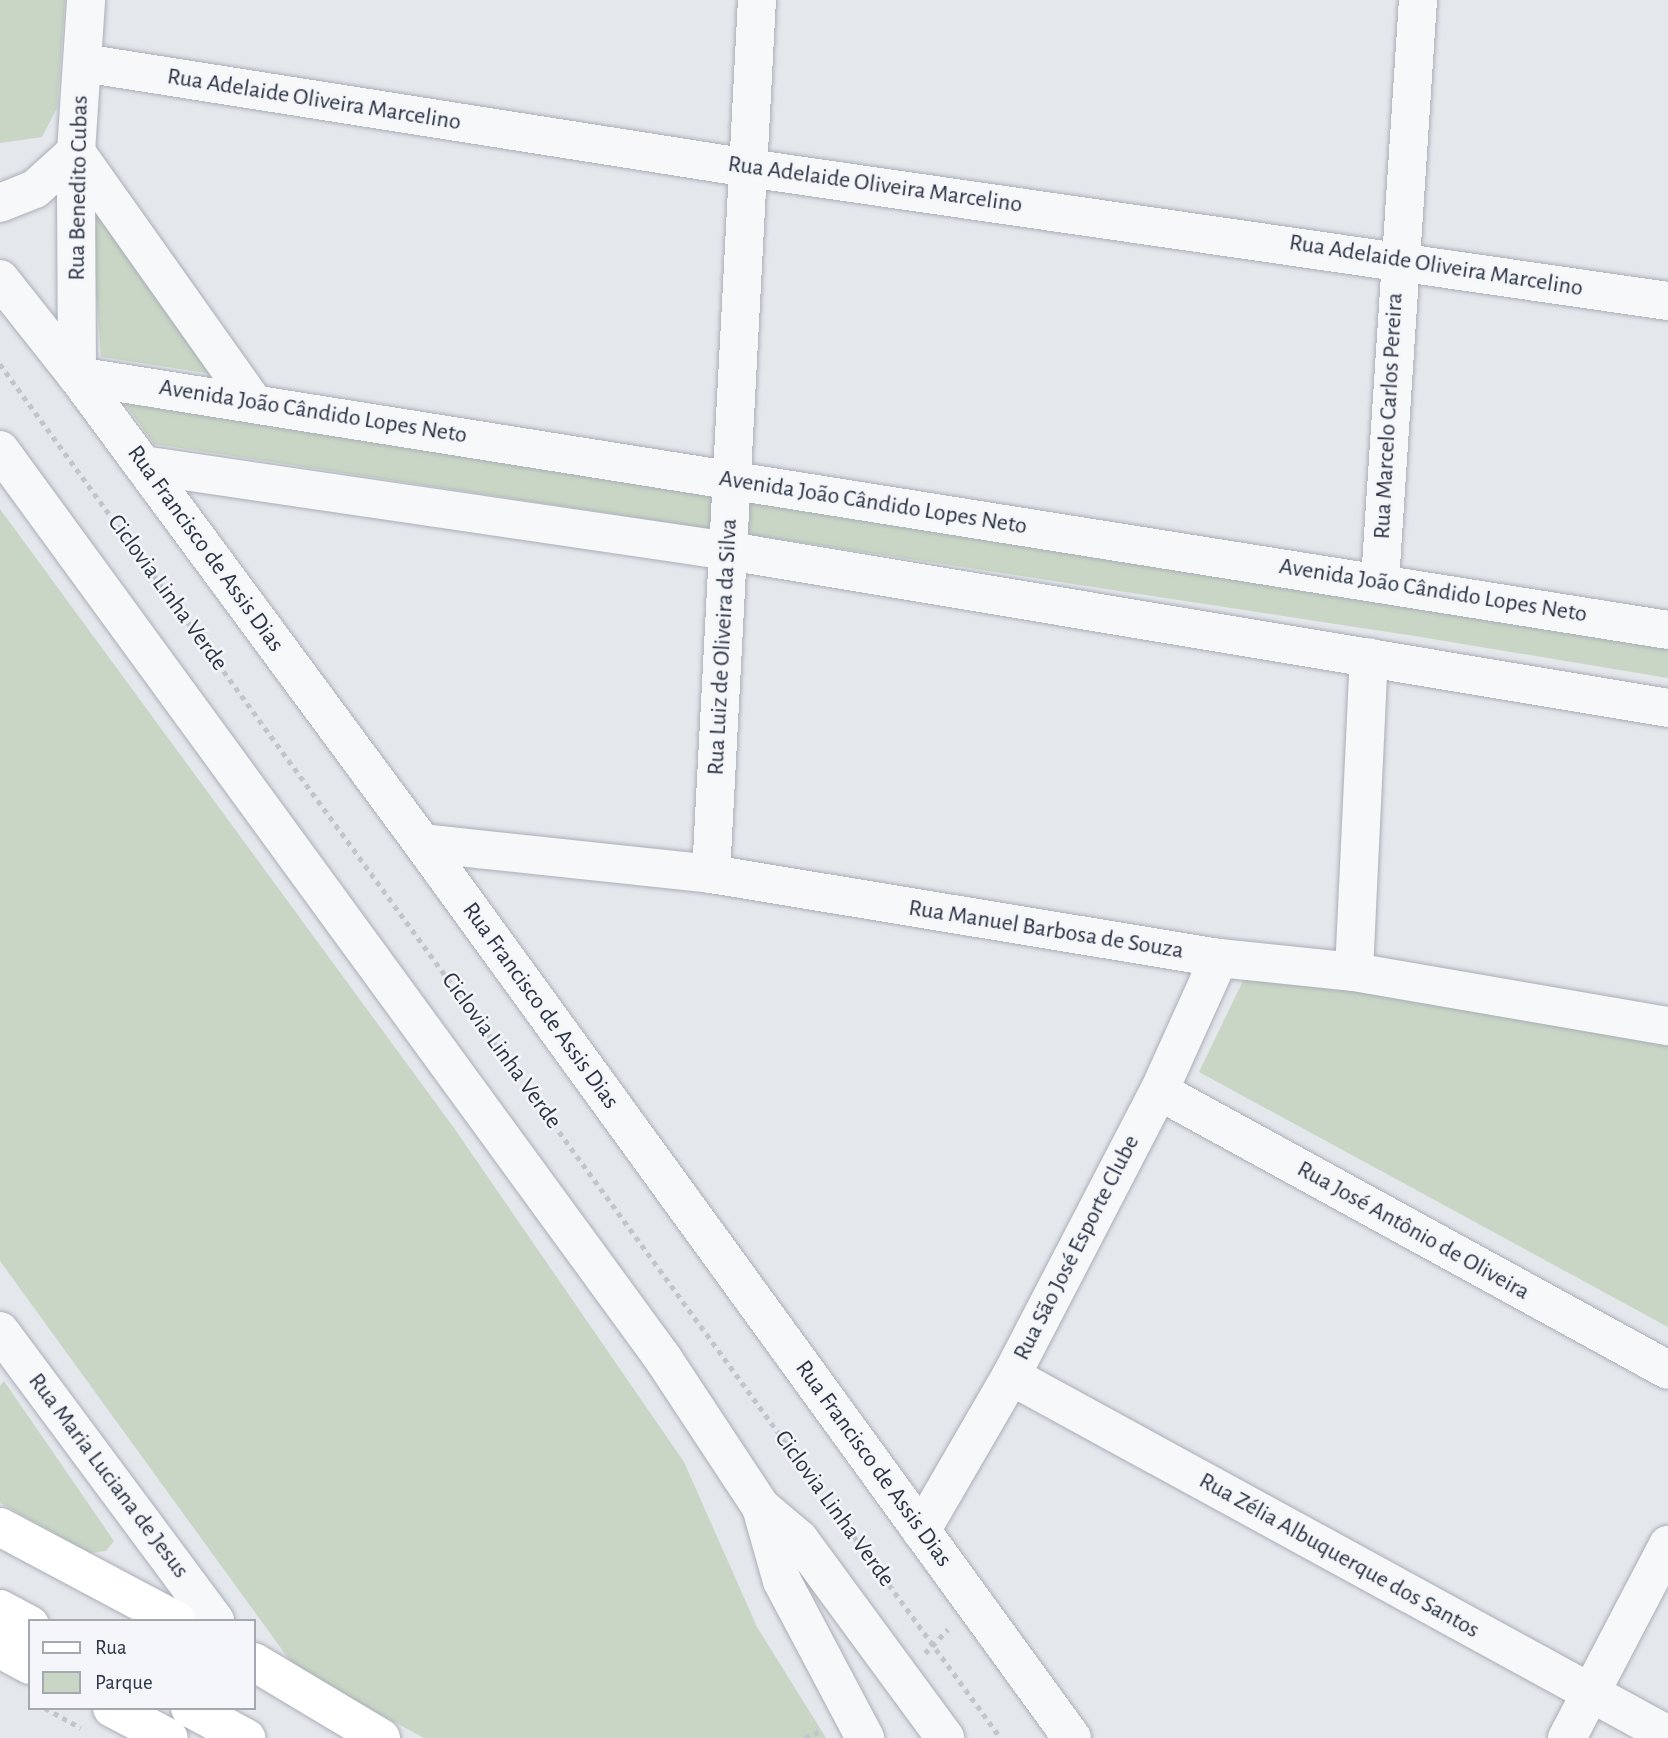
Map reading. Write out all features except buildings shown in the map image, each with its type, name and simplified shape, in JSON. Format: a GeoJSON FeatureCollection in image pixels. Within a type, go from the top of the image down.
{"type":"FeatureCollection","features":[{"type":"Feature","properties":{"kind":"main road"},"geometry":{"type":"LineString","coordinates":[[0,1527],[173,1619]]}},
{"type":"Feature","properties":{"kind":"main road"},"geometry":{"type":"LineString","coordinates":[[0,1609],[28,1624]]}},
{"type":"Feature","properties":{"kind":"main road"},"geometry":{"type":"LineString","coordinates":[[0,1649],[28,1664]]}},
{"type":"Feature","properties":{"kind":"main road"},"geometry":{"type":"LineString","coordinates":[[256,1663],[381,1738]]}},
{"type":"Feature","properties":{"kind":"main road"},"geometry":{"type":"LineString","coordinates":[[194,1710],[246,1738]]}},
{"type":"Feature","properties":{"kind":"main road"},"geometry":{"type":"LineString","coordinates":[[101,1720],[169,1738]]}},
{"type":"Feature","properties":{"kind":"street","name":"Rua Benedito Cubas"},"geometry":{"type":"LineString","coordinates":[[77,376],[76,152],[86,0]]}},
{"type":"Feature","properties":{"kind":"street","name":"Rua Luiz de Oliveira da Silva"},"geometry":{"type":"LineString","coordinates":[[711,874],[729,551],[729,481],[757,0]]}},
{"type":"Feature","properties":{"kind":"street","name":"Rua Marcelo Carlos Pereira"},"geometry":{"type":"LineString","coordinates":[[1380,581],[1398,259],[1418,0]]}},
{"type":"Feature","properties":{"kind":"street","name":"Rua Adelaide Oliveira Marcelino"},"geometry":{"type":"LineString","coordinates":[[83,64],[748,168],[1398,259],[1668,301]]}},
{"type":"Feature","properties":{"kind":"street"},"geometry":{"type":"LineString","coordinates":[[0,203],[35,189],[76,152],[252,401]]}},
{"type":"Feature","properties":{"kind":"street","name":"Rua Francisco de Assis Dias"},"geometry":{"type":"LineString","coordinates":[[0,279],[77,376],[422,843],[1072,1738]]}},
{"type":"Feature","properties":{"kind":"street","name":"Avenida João Cândido Lopes Neto"},"geometry":{"type":"LineString","coordinates":[[77,376],[252,401],[729,481],[1380,581],[1668,630]]}},
{"type":"Feature","properties":{"kind":"street"},"geometry":{"type":"LineString","coordinates":[[0,450],[664,1360],[761,1507],[799,1539],[945,1738]]}},
{"type":"Feature","properties":{"kind":"street"},"geometry":{"type":"LineString","coordinates":[[143,465],[729,551],[1668,708]]}},
{"type":"Feature","properties":{"kind":"street"},"geometry":{"type":"LineString","coordinates":[[1354,972],[1369,657]]}},
{"type":"Feature","properties":{"kind":"street","name":"Rua Manuel Barbosa de Souza"},"geometry":{"type":"LineString","coordinates":[[422,843],[711,874],[1219,958],[1354,972],[1668,1026]]}},
{"type":"Feature","properties":{"kind":"street","name":"Rua São José Esporte Clube"},"geometry":{"type":"LineString","coordinates":[[921,1531],[1011,1376],[1159,1091],[1219,958]]}},
{"type":"Feature","properties":{"kind":"street","name":"Rua José Antônio de Oliveira"},"geometry":{"type":"LineString","coordinates":[[1159,1091],[1668,1370]]}},
{"type":"Feature","properties":{"kind":"street","name":"Rua Maria Luciana de Jesus"},"geometry":{"type":"LineString","coordinates":[[0,1331],[214,1619]]}},
{"type":"Feature","properties":{"kind":"street","name":"Rua Zélia Albuquerque dos Santos"},"geometry":{"type":"LineString","coordinates":[[1011,1376],[1668,1735]]}},
{"type":"Feature","properties":{"kind":"street"},"geometry":{"type":"LineString","coordinates":[[761,1507],[782,1581],[865,1738]]}},
{"type":"Feature","properties":{"kind":"street"},"geometry":{"type":"LineString","coordinates":[[1567,1738],[1668,1545]]}},
{"type":"Feature","properties":{"kind":"path","name":"Ciclovia Linha Verde"},"geometry":{"type":"LineString","coordinates":[[0,363],[1001,1738]]}},
{"type":"Feature","properties":{"kind":"path"},"geometry":{"type":"LineString","coordinates":[[54,1710],[101,1720]]}},
{"type":"Feature","properties":{"kind":"green space"},"geometry":{"type":"Polygon","coordinates":[[[0,0],[65,0],[57,108],[42,137],[0,143],[0,0]]]}},
{"type":"Feature","properties":{"kind":"green space"},"geometry":{"type":"Polygon","coordinates":[[[88,179],[213,374],[101,357],[88,179]]]}},
{"type":"Feature","properties":{"kind":"green space"},"geometry":{"type":"Polygon","coordinates":[[[118,394],[1668,647],[1668,678],[1421,637],[154,444],[118,394]]]}},
{"type":"Feature","properties":{"kind":"green space"},"geometry":{"type":"Polygon","coordinates":[[[0,509],[454,1128],[684,1462],[757,1627],[826,1738],[424,1738],[296,1669],[0,1261],[0,509]]]}},
{"type":"Feature","properties":{"kind":"green space"},"geometry":{"type":"Polygon","coordinates":[[[1253,960],[1668,1034],[1668,1327],[1199,1072],[1253,960]]]}},
{"type":"Feature","properties":{"kind":"green space"},"geometry":{"type":"Polygon","coordinates":[[[4,1381],[114,1541],[106,1551],[90,1553],[0,1503],[0,1386],[4,1381]]]}}]}
